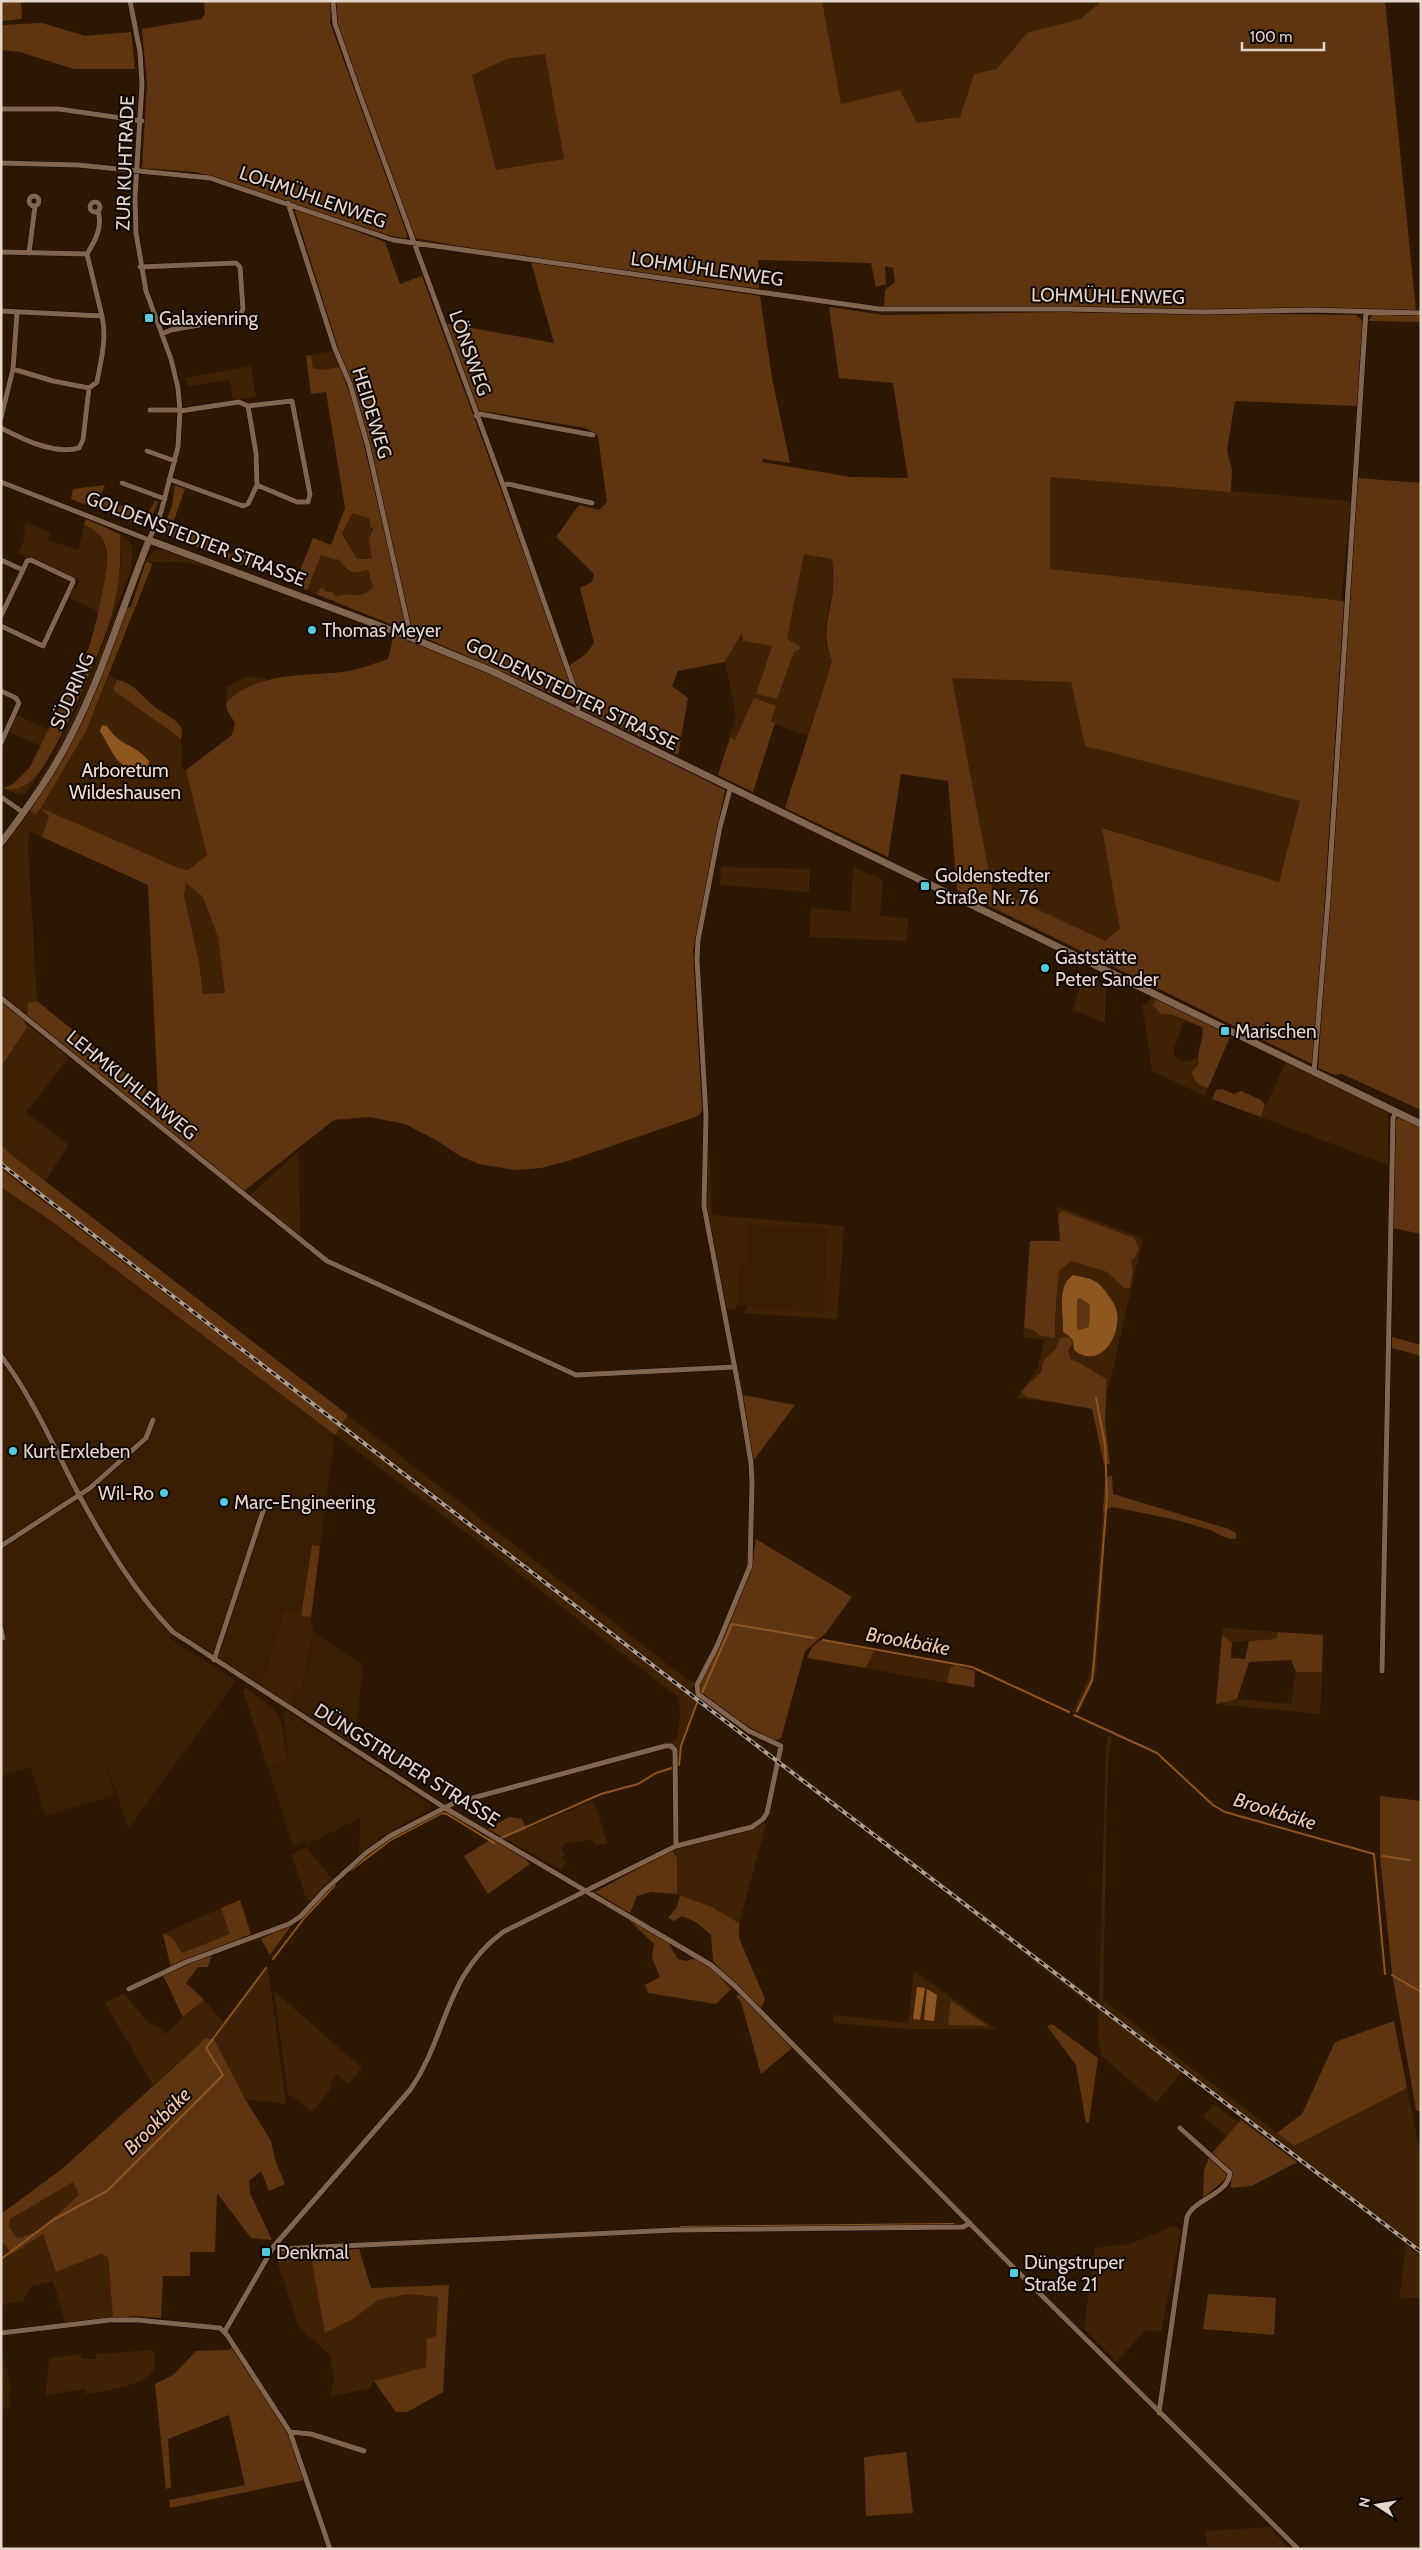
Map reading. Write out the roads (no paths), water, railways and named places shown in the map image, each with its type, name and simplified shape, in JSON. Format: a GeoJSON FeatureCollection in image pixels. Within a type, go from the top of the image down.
{"type":"FeatureCollection","features":[{"type":"Feature","properties":{"kind":"main road","name":"GOLDENSTEDTER STRASSE"},"geometry":{"type":"LineString","coordinates":[[149,540],[407,636],[492,671],[730,789],[1421,1124]]}},
{"type":"Feature","properties":{"kind":"main road","name":"SÜDRING"},"geometry":{"type":"LineString","coordinates":[[1,843],[56,764],[85,704],[127,602],[149,540]]}},
{"type":"Feature","properties":{"kind":"street","name":"ZUR KUHTRADE"},"geometry":{"type":"LineString","coordinates":[[130,1],[142,67],[142,121],[135,227],[140,267],[154,318],[162,334],[178,388],[180,410],[178,447],[175,461],[165,499],[149,540]]}},
{"type":"Feature","properties":{"kind":"street","name":"LÖNSWEG"},"geometry":{"type":"LineString","coordinates":[[333,1],[335,24],[476,416],[503,485],[579,701],[577,714]]}},
{"type":"Feature","properties":{"kind":"street"},"geometry":{"type":"LineString","coordinates":[[1,110],[59,109],[142,121]]}},
{"type":"Feature","properties":{"kind":"street","name":"LOHMÜHLENWEG"},"geometry":{"type":"LineString","coordinates":[[1,163],[78,165],[210,178],[393,240],[413,241],[879,310],[1366,311],[1421,313]]}},
{"type":"Feature","properties":{"kind":"street","name":"HEIDEWEG"},"geometry":{"type":"LineString","coordinates":[[288,203],[334,347],[350,384],[368,447],[409,629],[407,636]]}},
{"type":"Feature","properties":{"kind":"street"},"geometry":{"type":"LineString","coordinates":[[29,253],[35,206]]}},
{"type":"Feature","properties":{"kind":"street"},"geometry":{"type":"LineString","coordinates":[[86,254],[97,239],[100,216],[98,211]]}},
{"type":"Feature","properties":{"kind":"street"},"geometry":{"type":"LineString","coordinates":[[1,252],[86,254]]}},
{"type":"Feature","properties":{"kind":"street"},"geometry":{"type":"LineString","coordinates":[[1,428],[19,438],[48,447],[72,450],[79,448],[83,440],[89,388],[97,382],[104,326],[86,254]]}},
{"type":"Feature","properties":{"kind":"street"},"geometry":{"type":"LineString","coordinates":[[140,267],[221,264],[236,264],[240,267],[243,309],[239,318],[170,330],[162,334]]}},
{"type":"Feature","properties":{"kind":"street"},"geometry":{"type":"LineString","coordinates":[[1,311],[102,316]]}},
{"type":"Feature","properties":{"kind":"street"},"geometry":{"type":"LineString","coordinates":[[1314,1072],[1327,910],[1366,311]]}},
{"type":"Feature","properties":{"kind":"street"},"geometry":{"type":"LineString","coordinates":[[1,418],[13,369],[18,313]]}},
{"type":"Feature","properties":{"kind":"street"},"geometry":{"type":"LineString","coordinates":[[13,369],[53,381],[89,388]]}},
{"type":"Feature","properties":{"kind":"street"},"geometry":{"type":"LineString","coordinates":[[150,410],[180,410],[239,402],[248,406],[289,400],[294,404],[310,494],[308,502],[297,502],[257,485]]}},
{"type":"Feature","properties":{"kind":"street"},"geometry":{"type":"LineString","coordinates":[[169,479],[243,506],[248,504],[257,485],[256,454],[248,406]]}},
{"type":"Feature","properties":{"kind":"street"},"geometry":{"type":"LineString","coordinates":[[476,416],[480,414],[593,435]]}},
{"type":"Feature","properties":{"kind":"street"},"geometry":{"type":"LineString","coordinates":[[147,451],[175,461]]}},
{"type":"Feature","properties":{"kind":"street","name":"GOLDENSTEDTER STRASSE"},"geometry":{"type":"LineString","coordinates":[[1,482],[149,540]]}},
{"type":"Feature","properties":{"kind":"street"},"geometry":{"type":"LineString","coordinates":[[122,483],[165,499]]}},
{"type":"Feature","properties":{"kind":"street"},"geometry":{"type":"LineString","coordinates":[[503,485],[508,484],[592,503]]}},
{"type":"Feature","properties":{"kind":"street"},"geometry":{"type":"LineString","coordinates":[[1,560],[24,570]]}},
{"type":"Feature","properties":{"kind":"street"},"geometry":{"type":"LineString","coordinates":[[1,616],[27,561],[31,560],[73,580],[44,646],[1,626]]}},
{"type":"Feature","properties":{"kind":"street"},"geometry":{"type":"LineString","coordinates":[[1,691],[16,698],[19,703],[1,743]]}},
{"type":"Feature","properties":{"kind":"street"},"geometry":{"type":"LineString","coordinates":[[225,2331],[274,2246],[424,2070],[456,1986],[473,1960],[503,1932],[676,1846],[752,1826],[763,1819],[767,1813],[780,1746],[749,1731],[698,1694],[696,1686],[717,1646],[750,1566],[751,1463],[735,1367],[704,1206],[706,1116],[697,959],[699,933],[720,827],[730,789]]}},
{"type":"Feature","properties":{"kind":"street"},"geometry":{"type":"LineString","coordinates":[[1,797],[24,812]]}},
{"type":"Feature","properties":{"kind":"street","name":"LEHMKUHLENWEG"},"geometry":{"type":"LineString","coordinates":[[1,998],[327,1261],[568,1372],[584,1376],[735,1367]]}},
{"type":"Feature","properties":{"kind":"street"},"geometry":{"type":"LineString","coordinates":[[1382,1671],[1393,1118],[1396,1112]]}},
{"type":"Feature","properties":{"kind":"street","name":"DÜNGSTRUPER STRASSE"},"geometry":{"type":"LineString","coordinates":[[1,1356],[24,1389],[106,1543],[161,1620],[173,1632],[445,1808],[711,1965],[735,1986],[1159,2413],[1298,2549]]}},
{"type":"Feature","properties":{"kind":"street"},"geometry":{"type":"LineString","coordinates":[[1,1546],[90,1488],[146,1438],[153,1420]]}},
{"type":"Feature","properties":{"kind":"street"},"geometry":{"type":"LineString","coordinates":[[214,1660],[266,1502]]}},
{"type":"Feature","properties":{"kind":"street"},"geometry":{"type":"LineString","coordinates":[[1,1629],[3,1638]]}},
{"type":"Feature","properties":{"kind":"street"},"geometry":{"type":"LineString","coordinates":[[129,1989],[186,1962],[288,1924],[301,1916],[325,1890],[366,1853],[390,1836],[445,1808],[517,1785],[671,1746],[675,1750],[676,1756],[676,1846]]}},
{"type":"Feature","properties":{"kind":"street"},"geometry":{"type":"LineString","coordinates":[[1159,2413],[1187,2218],[1190,2209],[1225,2186],[1230,2173],[1180,2128]]}},
{"type":"Feature","properties":{"kind":"street"},"geometry":{"type":"LineString","coordinates":[[274,2246],[278,2249],[675,2230],[964,2227],[970,2223]]}},
{"type":"Feature","properties":{"kind":"street"},"geometry":{"type":"LineString","coordinates":[[1,2333],[110,2320],[137,2320],[215,2326],[225,2331],[290,2432],[330,2549]]}},
{"type":"Feature","properties":{"kind":"street"},"geometry":{"type":"LineString","coordinates":[[290,2432],[311,2434],[364,2451]]}},
{"type":"Feature","properties":{"kind":"waterway"},"geometry":{"type":"LineString","coordinates":[[1077,1711],[1092,1680],[1107,1497],[1105,1444],[1096,1398]]}},
{"type":"Feature","properties":{"kind":"waterway","name":"Brookbäke"},"geometry":{"type":"LineString","coordinates":[[702,1693],[732,1624],[814,1638]]}},
{"type":"Feature","properties":{"kind":"waterway","name":"Brookbäke"},"geometry":{"type":"LineString","coordinates":[[823,1640],[972,1667],[1069,1712]]}},
{"type":"Feature","properties":{"kind":"waterway","name":"Brookbäke"},"geometry":{"type":"LineString","coordinates":[[679,1765],[681,1746],[697,1703]]}},
{"type":"Feature","properties":{"kind":"waterway","name":"Brookbäke"},"geometry":{"type":"LineString","coordinates":[[1074,1715],[1157,1753],[1213,1805],[1225,1812],[1374,1854],[1385,1974]]}},
{"type":"Feature","properties":{"kind":"waterway","name":"Brookbäke"},"geometry":{"type":"LineString","coordinates":[[499,1839],[601,1794],[638,1784],[656,1773],[672,1768]]}},
{"type":"Feature","properties":{"kind":"waterway","name":"Brookbäke"},"geometry":{"type":"LineString","coordinates":[[351,1870],[392,1839],[442,1813],[447,1814],[494,1843]]}},
{"type":"Feature","properties":{"kind":"waterway"},"geometry":{"type":"LineString","coordinates":[[1383,1856],[1409,1860]]}},
{"type":"Feature","properties":{"kind":"waterway","name":"Brookbäke"},"geometry":{"type":"LineString","coordinates":[[273,1959],[305,1917],[335,1885]]}},
{"type":"Feature","properties":{"kind":"waterway","name":"Brookbäke"},"geometry":{"type":"LineString","coordinates":[[1,2259],[53,2220],[107,2191],[223,2075],[206,2048],[266,1968]]}},
{"type":"Feature","properties":{"kind":"waterway","name":"Brookbäke"},"geometry":{"type":"LineString","coordinates":[[1392,1975],[1421,1992]]}},
{"type":"Feature","properties":{"kind":"waterway"},"geometry":{"type":"LineString","coordinates":[[681,2227],[953,2224]]}},
{"type":"Feature","properties":{"kind":"railway"},"geometry":{"type":"LineString","coordinates":[[1,1164],[777,1761],[1421,2252]]}},
{"type":"Feature","properties":{"kind":"place","name":"Galaxienring"},"geometry":{"type":"Point","coordinates":[149,318]}},
{"type":"Feature","properties":{"kind":"place","name":"Thomas Meyer"},"geometry":{"type":"Point","coordinates":[312,630]}},
{"type":"Feature","properties":{"kind":"place","name":"Goldenstedter Straße Nr. 76"},"geometry":{"type":"Point","coordinates":[925,886]}},
{"type":"Feature","properties":{"kind":"place","name":"Gaststätte Peter Sander"},"geometry":{"type":"Point","coordinates":[1045,968]}},
{"type":"Feature","properties":{"kind":"place","name":"Marischen"},"geometry":{"type":"Point","coordinates":[1225,1031]}},
{"type":"Feature","properties":{"kind":"place","name":"Kurt Erxleben"},"geometry":{"type":"Point","coordinates":[13,1451]}},
{"type":"Feature","properties":{"kind":"place","name":"Wil-Ro"},"geometry":{"type":"Point","coordinates":[164,1493]}},
{"type":"Feature","properties":{"kind":"place","name":"Marc-Engineering"},"geometry":{"type":"Point","coordinates":[224,1502]}},
{"type":"Feature","properties":{"kind":"place","name":"Denkmal"},"geometry":{"type":"Point","coordinates":[266,2252]}},
{"type":"Feature","properties":{"kind":"place","name":"Düngstruper Straße 21"},"geometry":{"type":"Point","coordinates":[1014,2273]}},
{"type":"Feature","properties":{"kind":"park label","name":"Arboretum Wildeshausen"},"geometry":{"type":"Point","coordinates":[125,781]}}]}
